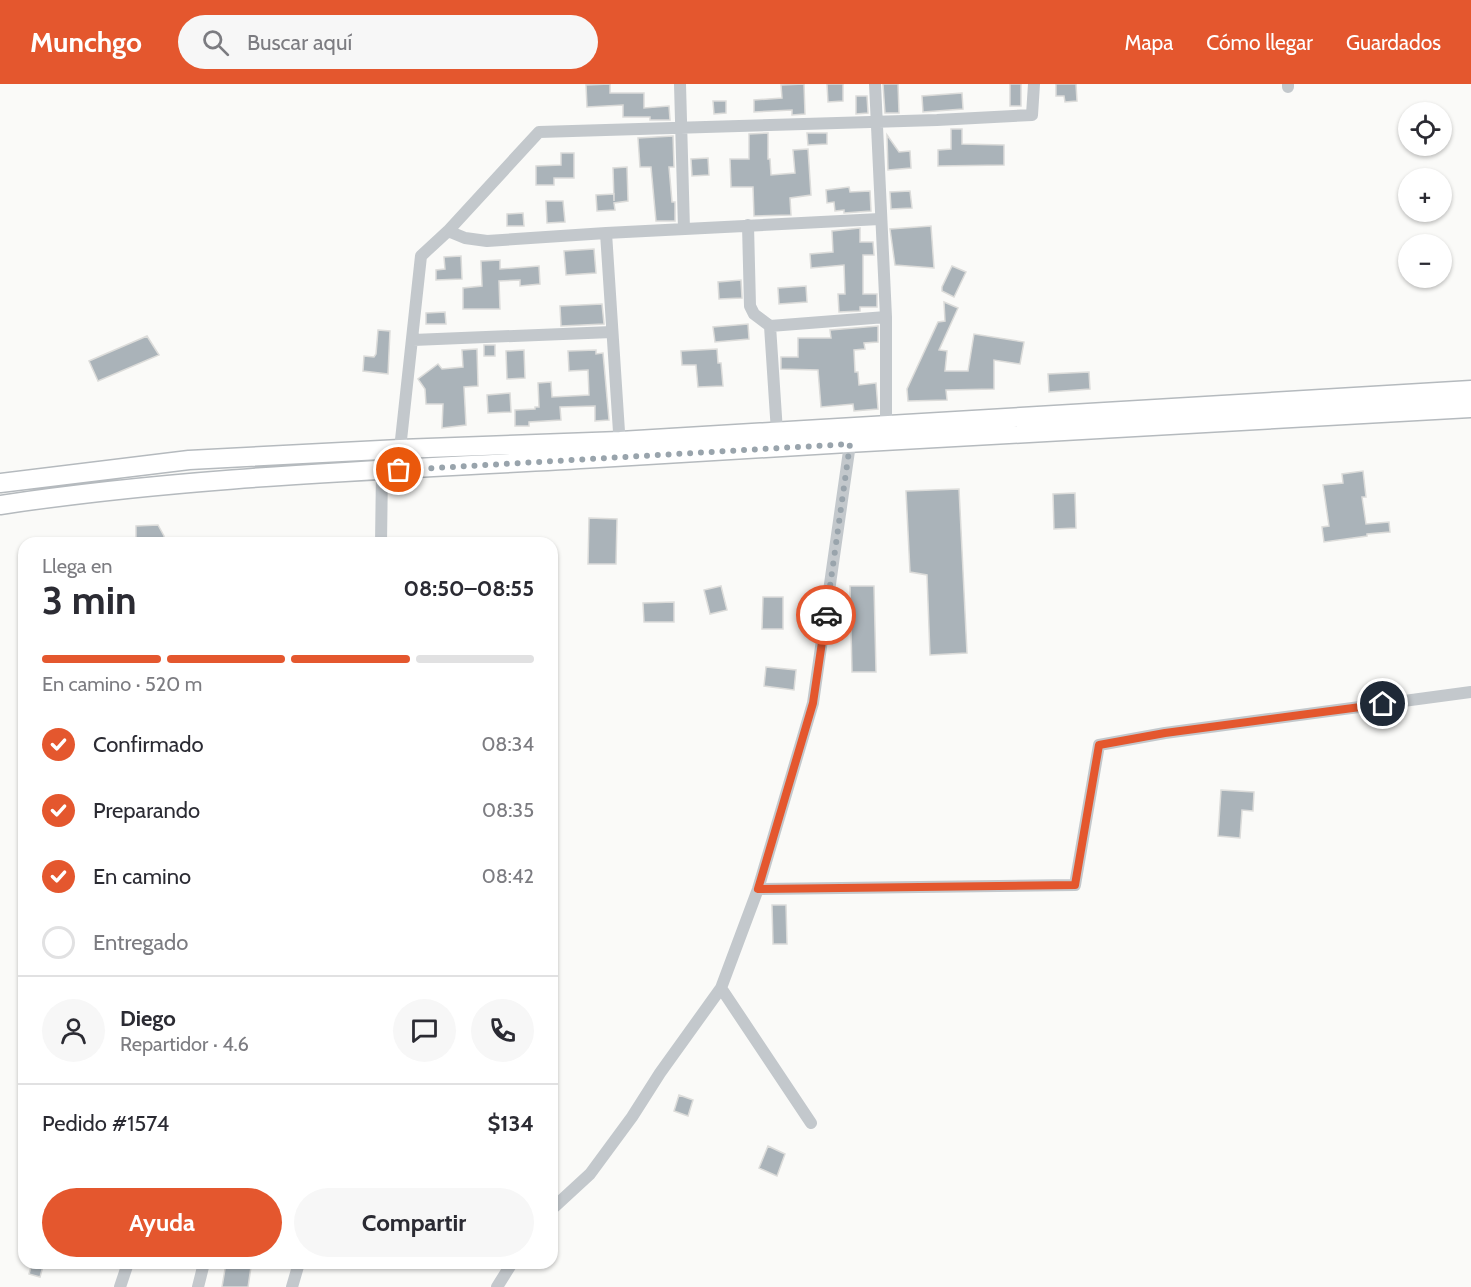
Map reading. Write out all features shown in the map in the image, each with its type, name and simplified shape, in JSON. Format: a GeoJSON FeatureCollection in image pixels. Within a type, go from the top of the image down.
{"type":"FeatureCollection","features":[{"type":"Feature","properties":{"kind":"main road"},"geometry":{"type":"LineString","coordinates":[[0,483],[189,460],[400,449],[621,449],[850,444],[885,433],[1471,390]]}},
{"type":"Feature","properties":{"kind":"main road"},"geometry":{"type":"LineString","coordinates":[[0,505],[189,482],[382,471],[777,432],[885,433],[1471,408]]}},
{"type":"Feature","properties":{"kind":"main road"},"geometry":{"type":"LineString","coordinates":[[268,456],[268,477]]}},
{"type":"Feature","properties":{"kind":"main road"},"geometry":{"type":"LineString","coordinates":[[189,460],[189,482]]}},
{"type":"Feature","properties":{"kind":"street"},"geometry":{"type":"LineString","coordinates":[[680,84],[684,229]]}},
{"type":"Feature","properties":{"kind":"street"},"geometry":{"type":"LineString","coordinates":[[875,84],[886,317],[885,433]]}},
{"type":"Feature","properties":{"kind":"street"},"geometry":{"type":"LineString","coordinates":[[400,449],[421,255],[448,231],[539,132],[682,129],[1032,115],[1034,84]]}},
{"type":"Feature","properties":{"kind":"street"},"geometry":{"type":"LineString","coordinates":[[448,231],[465,238],[487,241],[880,219]]}},
{"type":"Feature","properties":{"kind":"street"},"geometry":{"type":"LineString","coordinates":[[748,225],[750,306],[754,314],[770,326],[886,317]]}},
{"type":"Feature","properties":{"kind":"street"},"geometry":{"type":"LineString","coordinates":[[606,233],[621,449]]}},
{"type":"Feature","properties":{"kind":"street"},"geometry":{"type":"LineString","coordinates":[[770,326],[777,432]]}},
{"type":"Feature","properties":{"kind":"street"},"geometry":{"type":"LineString","coordinates":[[413,340],[612,332]]}},
{"type":"Feature","properties":{"kind":"street"},"geometry":{"type":"LineString","coordinates":[[558,1203],[590,1173],[632,1117],[660,1073],[721,988],[758,889],[813,703],[850,444]]}},
{"type":"Feature","properties":{"kind":"street"},"geometry":{"type":"LineString","coordinates":[[381,537],[382,471]]}},
{"type":"Feature","properties":{"kind":"street"},"geometry":{"type":"LineString","coordinates":[[758,889],[1075,885],[1099,745],[1165,733],[1471,692]]}},
{"type":"Feature","properties":{"kind":"street"},"geometry":{"type":"LineString","coordinates":[[721,988],[811,1123]]}},
{"type":"Feature","properties":{"kind":"street"},"geometry":{"type":"LineString","coordinates":[[120,1287],[126,1269]]}},
{"type":"Feature","properties":{"kind":"street"},"geometry":{"type":"LineString","coordinates":[[198,1287],[202,1269]]}},
{"type":"Feature","properties":{"kind":"street"},"geometry":{"type":"LineString","coordinates":[[292,1287],[296,1269]]}},
{"type":"Feature","properties":{"kind":"street"},"geometry":{"type":"LineString","coordinates":[[497,1287],[508,1269]]}},
{"type":"Feature","properties":{"kind":"building"},"geometry":{"type":"Polygon","coordinates":[[[610,84],[610,93],[644,93],[644,108],[669,106],[670,120],[623,117],[623,105],[587,107],[586,85],[610,84]]]}},
{"type":"Feature","properties":{"kind":"building"},"geometry":{"type":"Polygon","coordinates":[[[804,84],[805,114],[792,115],[792,110],[754,112],[754,100],[782,98],[781,85],[804,84]]]}},
{"type":"Feature","properties":{"kind":"building"},"geometry":{"type":"Polygon","coordinates":[[[827,84],[843,84],[843,101],[828,102],[827,84]]]}},
{"type":"Feature","properties":{"kind":"building"},"geometry":{"type":"Polygon","coordinates":[[[883,84],[898,84],[899,113],[885,113],[883,84]]]}},
{"type":"Feature","properties":{"kind":"building"},"geometry":{"type":"Polygon","coordinates":[[[1010,84],[1021,84],[1021,106],[1010,106],[1010,84]]]}},
{"type":"Feature","properties":{"kind":"building"},"geometry":{"type":"Polygon","coordinates":[[[1056,84],[1076,84],[1077,101],[1065,102],[1064,96],[1056,96],[1056,84]]]}},
{"type":"Feature","properties":{"kind":"building"},"geometry":{"type":"Polygon","coordinates":[[[962,93],[963,109],[923,112],[922,96],[962,93]]]}},
{"type":"Feature","properties":{"kind":"building"},"geometry":{"type":"Polygon","coordinates":[[[856,96],[867,96],[868,113],[856,114],[856,96]]]}},
{"type":"Feature","properties":{"kind":"building"},"geometry":{"type":"Polygon","coordinates":[[[713,101],[726,101],[726,113],[714,114],[713,101]]]}},
{"type":"Feature","properties":{"kind":"building"},"geometry":{"type":"Polygon","coordinates":[[[951,129],[962,129],[962,144],[1004,145],[1004,165],[938,166],[938,150],[951,149],[951,129]]]}},
{"type":"Feature","properties":{"kind":"building"},"geometry":{"type":"Polygon","coordinates":[[[768,133],[768,159],[770,159],[771,175],[795,173],[793,150],[808,149],[811,195],[790,198],[791,215],[754,216],[753,187],[731,187],[730,159],[749,159],[749,134],[768,133]]]}},
{"type":"Feature","properties":{"kind":"building"},"geometry":{"type":"Polygon","coordinates":[[[807,133],[827,133],[827,144],[808,145],[807,133]]]}},
{"type":"Feature","properties":{"kind":"building"},"geometry":{"type":"Polygon","coordinates":[[[887,135],[899,152],[910,151],[911,168],[888,170],[887,135]]]}},
{"type":"Feature","properties":{"kind":"building"},"geometry":{"type":"Polygon","coordinates":[[[673,136],[674,167],[669,167],[672,202],[675,202],[675,221],[656,221],[651,167],[640,167],[638,138],[673,136]]]}},
{"type":"Feature","properties":{"kind":"building"},"geometry":{"type":"Polygon","coordinates":[[[561,153],[574,153],[574,178],[554,178],[554,185],[536,185],[536,166],[561,165],[561,153]]]}},
{"type":"Feature","properties":{"kind":"building"},"geometry":{"type":"Polygon","coordinates":[[[708,158],[709,175],[692,176],[691,159],[708,158]]]}},
{"type":"Feature","properties":{"kind":"building"},"geometry":{"type":"Polygon","coordinates":[[[627,167],[628,201],[614,203],[615,210],[597,211],[596,195],[614,194],[613,168],[627,167]]]}},
{"type":"Feature","properties":{"kind":"building"},"geometry":{"type":"Polygon","coordinates":[[[849,187],[850,192],[870,191],[871,211],[844,213],[844,210],[835,211],[834,202],[827,203],[826,190],[849,187]]]}},
{"type":"Feature","properties":{"kind":"building"},"geometry":{"type":"Polygon","coordinates":[[[910,191],[912,208],[891,209],[890,192],[910,191]]]}},
{"type":"Feature","properties":{"kind":"building"},"geometry":{"type":"Polygon","coordinates":[[[546,201],[563,201],[565,222],[547,223],[546,201]]]}},
{"type":"Feature","properties":{"kind":"building"},"geometry":{"type":"Polygon","coordinates":[[[523,213],[524,226],[507,226],[507,214],[523,213]]]}},
{"type":"Feature","properties":{"kind":"building"},"geometry":{"type":"Polygon","coordinates":[[[931,226],[934,268],[895,265],[890,229],[931,226]]]}},
{"type":"Feature","properties":{"kind":"building"},"geometry":{"type":"Polygon","coordinates":[[[860,228],[860,242],[873,242],[874,255],[863,255],[863,294],[877,294],[877,307],[860,307],[860,311],[839,312],[838,294],[845,294],[844,265],[811,268],[810,254],[833,252],[832,231],[860,228]]]}},
{"type":"Feature","properties":{"kind":"building"},"geometry":{"type":"Polygon","coordinates":[[[594,249],[596,273],[566,275],[564,251],[594,249]]]}},
{"type":"Feature","properties":{"kind":"building"},"geometry":{"type":"Polygon","coordinates":[[[461,256],[462,279],[436,280],[436,270],[445,269],[444,257],[461,256]]]}},
{"type":"Feature","properties":{"kind":"building"},"geometry":{"type":"Polygon","coordinates":[[[500,260],[500,269],[539,266],[540,284],[520,286],[520,280],[499,281],[500,309],[463,309],[463,288],[482,286],[481,261],[500,260]]]}},
{"type":"Feature","properties":{"kind":"building"},"geometry":{"type":"Polygon","coordinates":[[[952,266],[966,272],[954,297],[942,291],[952,266]]]}},
{"type":"Feature","properties":{"kind":"building"},"geometry":{"type":"Polygon","coordinates":[[[741,280],[742,298],[719,299],[718,282],[741,280]]]}},
{"type":"Feature","properties":{"kind":"building"},"geometry":{"type":"Polygon","coordinates":[[[806,286],[807,302],[779,304],[778,288],[806,286]]]}},
{"type":"Feature","properties":{"kind":"building"},"geometry":{"type":"Polygon","coordinates":[[[944,302],[958,308],[939,350],[947,351],[945,371],[968,371],[974,334],[1024,342],[1020,364],[994,360],[994,389],[946,390],[947,400],[908,401],[907,389],[938,322],[945,321],[944,302]]]}},
{"type":"Feature","properties":{"kind":"building"},"geometry":{"type":"Polygon","coordinates":[[[602,304],[604,324],[561,326],[560,306],[602,304]]]}},
{"type":"Feature","properties":{"kind":"building"},"geometry":{"type":"Polygon","coordinates":[[[445,312],[446,324],[426,324],[426,313],[445,312]]]}},
{"type":"Feature","properties":{"kind":"building"},"geometry":{"type":"Polygon","coordinates":[[[748,324],[749,339],[715,342],[713,327],[748,324]]]}},
{"type":"Feature","properties":{"kind":"building"},"geometry":{"type":"Polygon","coordinates":[[[878,326],[878,342],[864,343],[865,349],[854,350],[855,372],[858,372],[859,385],[876,383],[878,409],[854,411],[853,404],[821,407],[818,370],[781,369],[781,357],[798,357],[798,338],[831,338],[830,330],[878,326]]]}},
{"type":"Feature","properties":{"kind":"building"},"geometry":{"type":"Polygon","coordinates":[[[378,330],[390,331],[388,374],[363,371],[364,356],[374,357],[376,354],[378,330]]]}},
{"type":"Feature","properties":{"kind":"building"},"geometry":{"type":"Polygon","coordinates":[[[147,336],[159,355],[98,381],[89,361],[147,336]]]}},
{"type":"Feature","properties":{"kind":"building"},"geometry":{"type":"Polygon","coordinates":[[[484,345],[495,345],[495,356],[484,356],[484,345]]]}},
{"type":"Feature","properties":{"kind":"building"},"geometry":{"type":"Polygon","coordinates":[[[477,349],[478,386],[464,387],[466,425],[442,428],[443,404],[426,404],[425,389],[418,379],[438,364],[442,369],[463,367],[462,350],[477,349]]]}},
{"type":"Feature","properties":{"kind":"building"},"geometry":{"type":"Polygon","coordinates":[[[717,349],[723,386],[698,387],[696,365],[682,365],[681,351],[717,349]]]}},
{"type":"Feature","properties":{"kind":"building"},"geometry":{"type":"Polygon","coordinates":[[[524,350],[525,378],[507,379],[506,351],[524,350]]]}},
{"type":"Feature","properties":{"kind":"building"},"geometry":{"type":"Polygon","coordinates":[[[596,350],[596,354],[603,353],[609,420],[595,421],[595,406],[560,407],[561,420],[529,422],[529,426],[515,426],[515,410],[539,407],[538,383],[551,382],[552,397],[589,395],[588,370],[569,371],[568,351],[596,350]]]}},
{"type":"Feature","properties":{"kind":"building"},"geometry":{"type":"Polygon","coordinates":[[[1089,372],[1090,389],[1049,392],[1048,374],[1089,372]]]}},
{"type":"Feature","properties":{"kind":"building"},"geometry":{"type":"Polygon","coordinates":[[[510,393],[511,412],[488,413],[487,395],[510,393]]]}},
{"type":"Feature","properties":{"kind":"building"},"geometry":{"type":"Polygon","coordinates":[[[1363,471],[1366,497],[1362,497],[1366,524],[1389,522],[1390,532],[1324,542],[1322,527],[1329,526],[1323,485],[1343,483],[1342,474],[1363,471]]]}},
{"type":"Feature","properties":{"kind":"building"},"geometry":{"type":"Polygon","coordinates":[[[959,489],[967,653],[930,655],[927,575],[910,572],[906,491],[959,489]]]}},
{"type":"Feature","properties":{"kind":"building"},"geometry":{"type":"Polygon","coordinates":[[[1075,493],[1076,528],[1054,529],[1053,494],[1075,493]]]}},
{"type":"Feature","properties":{"kind":"building"},"geometry":{"type":"Polygon","coordinates":[[[589,518],[617,519],[616,564],[588,564],[589,518]]]}},
{"type":"Feature","properties":{"kind":"building"},"geometry":{"type":"Polygon","coordinates":[[[158,525],[164,537],[136,537],[136,526],[158,525]]]}},
{"type":"Feature","properties":{"kind":"building"},"geometry":{"type":"Polygon","coordinates":[[[721,586],[727,610],[710,614],[704,590],[721,586]]]}},
{"type":"Feature","properties":{"kind":"building"},"geometry":{"type":"Polygon","coordinates":[[[850,586],[874,586],[876,672],[852,672],[850,586]]]}},
{"type":"Feature","properties":{"kind":"building"},"geometry":{"type":"Polygon","coordinates":[[[763,597],[783,597],[783,629],[762,629],[763,597]]]}},
{"type":"Feature","properties":{"kind":"building"},"geometry":{"type":"Polygon","coordinates":[[[674,602],[674,622],[644,622],[643,603],[674,602]]]}},
{"type":"Feature","properties":{"kind":"building"},"geometry":{"type":"Polygon","coordinates":[[[766,667],[796,670],[794,690],[764,686],[766,667]]]}},
{"type":"Feature","properties":{"kind":"building"},"geometry":{"type":"Polygon","coordinates":[[[1221,790],[1254,792],[1253,811],[1242,810],[1240,838],[1218,836],[1221,790]]]}},
{"type":"Feature","properties":{"kind":"building"},"geometry":{"type":"Polygon","coordinates":[[[772,905],[786,905],[787,944],[773,944],[772,905]]]}},
{"type":"Feature","properties":{"kind":"building"},"geometry":{"type":"Polygon","coordinates":[[[679,1095],[693,1100],[688,1116],[674,1111],[679,1095]]]}},
{"type":"Feature","properties":{"kind":"building"},"geometry":{"type":"Polygon","coordinates":[[[768,1146],[785,1154],[777,1176],[759,1168],[768,1146]]]}},
{"type":"Feature","properties":{"kind":"building"},"geometry":{"type":"Polygon","coordinates":[[[30,1269],[42,1269],[40,1277],[29,1274],[30,1269]]]}},
{"type":"Feature","properties":{"kind":"building"},"geometry":{"type":"Polygon","coordinates":[[[225,1269],[251,1269],[248,1287],[222,1287],[225,1269]]]}},
{"type":"Feature","properties":{"kind":"way so far"},"geometry":{"type":"LineString","coordinates":[[399,470],[850,444],[826,615]]}},
{"type":"Feature","properties":{"kind":"route"},"geometry":{"type":"LineString","coordinates":[[826,615],[813,703],[758,889],[1075,885],[1099,745],[1165,733],[1383,704]]}}]}
